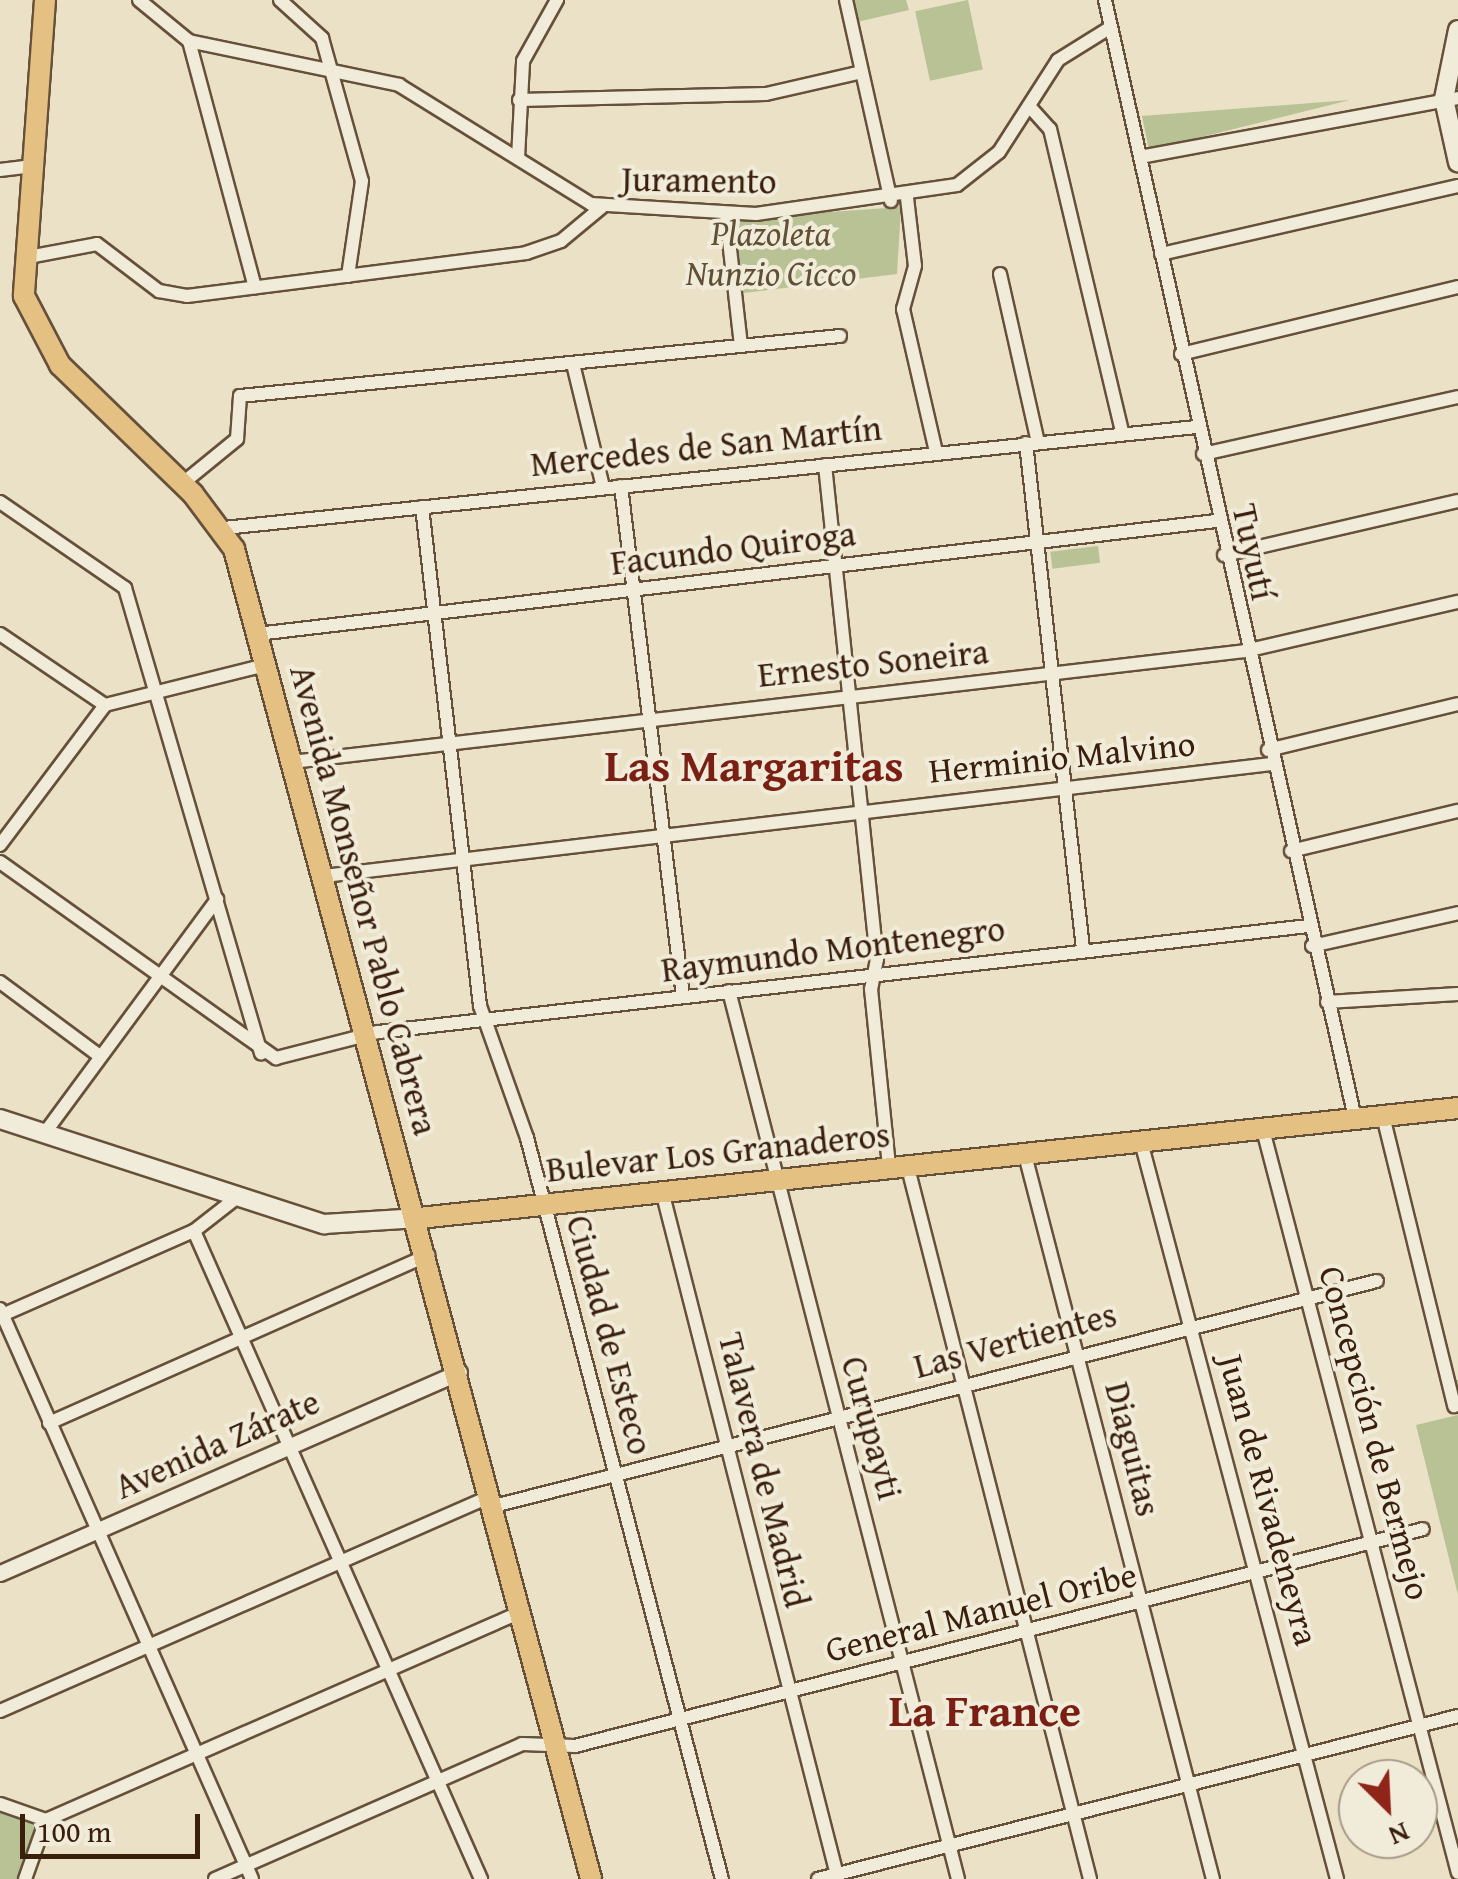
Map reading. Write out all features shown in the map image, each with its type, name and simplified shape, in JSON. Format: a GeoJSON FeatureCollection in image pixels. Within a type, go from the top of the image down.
{"type":"FeatureCollection","features":[{"type":"Feature","properties":{"kind":"main road","name":"Avenida Monseñor Pablo Cabrera"},"geometry":{"type":"LineString","coordinates":[[44,0],[34,166],[23,258],[24,296],[43,342],[224,528],[257,634],[418,1218],[590,1879]]}},
{"type":"Feature","properties":{"kind":"main road"},"geometry":{"type":"LineString","coordinates":[[1458,30],[1451,99],[1458,162]]}},
{"type":"Feature","properties":{"kind":"main road","name":"Bulevar Los Granaderos"},"geometry":{"type":"LineString","coordinates":[[0,1118],[235,1199],[336,1226],[1354,1114],[1458,1108]]}},
{"type":"Feature","properties":{"kind":"street"},"geometry":{"type":"LineString","coordinates":[[139,0],[189,42],[255,287]]}},
{"type":"Feature","properties":{"kind":"street"},"geometry":{"type":"LineString","coordinates":[[280,0],[316,30],[332,67],[364,192],[348,276]]}},
{"type":"Feature","properties":{"kind":"street"},"geometry":{"type":"LineString","coordinates":[[518,158],[524,61],[557,0]]}},
{"type":"Feature","properties":{"kind":"street"},"geometry":{"type":"LineString","coordinates":[[846,0],[891,201]]}},
{"type":"Feature","properties":{"kind":"street","name":"Tuyutí"},"geometry":{"type":"LineString","coordinates":[[1105,0],[1216,521],[1354,1114]]}},
{"type":"Feature","properties":{"kind":"street","name":"Juramento"},"geometry":{"type":"LineString","coordinates":[[189,42],[332,67],[410,90],[602,207],[726,214],[891,201],[973,176],[1029,106],[1058,60],[1112,28]]}},
{"type":"Feature","properties":{"kind":"street"},"geometry":{"type":"LineString","coordinates":[[519,100],[780,92],[862,72]]}},
{"type":"Feature","properties":{"kind":"street"},"geometry":{"type":"LineString","coordinates":[[1140,158],[1451,99]]}},
{"type":"Feature","properties":{"kind":"street"},"geometry":{"type":"LineString","coordinates":[[1029,106],[1050,128],[1122,432]]}},
{"type":"Feature","properties":{"kind":"street"},"geometry":{"type":"LineString","coordinates":[[0,170],[34,166]]}},
{"type":"Feature","properties":{"kind":"street"},"geometry":{"type":"LineString","coordinates":[[1161,254],[1458,186]]}},
{"type":"Feature","properties":{"kind":"street"},"geometry":{"type":"LineString","coordinates":[[907,198],[915,266],[903,309],[936,452]]}},
{"type":"Feature","properties":{"kind":"street"},"geometry":{"type":"LineString","coordinates":[[23,258],[97,244],[174,296],[526,253],[561,241],[602,207]]}},
{"type":"Feature","properties":{"kind":"street"},"geometry":{"type":"LineString","coordinates":[[726,214],[741,345]]}},
{"type":"Feature","properties":{"kind":"street"},"geometry":{"type":"LineString","coordinates":[[1000,274],[1032,442],[1037,542],[1083,950]]}},
{"type":"Feature","properties":{"kind":"street"},"geometry":{"type":"LineString","coordinates":[[1182,354],[1458,287]]}},
{"type":"Feature","properties":{"kind":"street"},"geometry":{"type":"LineString","coordinates":[[183,484],[237,439],[240,396],[574,368],[840,336]]}},
{"type":"Feature","properties":{"kind":"street"},"geometry":{"type":"LineString","coordinates":[[574,368],[603,487]]}},
{"type":"Feature","properties":{"kind":"street"},"geometry":{"type":"LineString","coordinates":[[1203,454],[1458,397]]}},
{"type":"Feature","properties":{"kind":"street","name":"Mercedes de San Martín"},"geometry":{"type":"LineString","coordinates":[[224,528],[1196,427]]}},
{"type":"Feature","properties":{"kind":"street"},"geometry":{"type":"LineString","coordinates":[[824,465],[864,809],[875,973],[898,1165],[964,1385],[1090,1879]]}},
{"type":"Feature","properties":{"kind":"street"},"geometry":{"type":"LineString","coordinates":[[621,486],[683,997]]}},
{"type":"Feature","properties":{"kind":"street"},"geometry":{"type":"LineString","coordinates":[[1224,555],[1458,500]]}},
{"type":"Feature","properties":{"kind":"street"},"geometry":{"type":"LineString","coordinates":[[0,502],[125,588],[261,1054]]}},
{"type":"Feature","properties":{"kind":"street","name":"Ciudad de Esteco"},"geometry":{"type":"LineString","coordinates":[[422,507],[484,1020],[544,1204],[722,1879]]}},
{"type":"Feature","properties":{"kind":"street","name":"Facundo Quiroga"},"geometry":{"type":"LineString","coordinates":[[257,634],[1216,521]]}},
{"type":"Feature","properties":{"kind":"street","name":"Ernesto Soneira"},"geometry":{"type":"LineString","coordinates":[[292,762],[449,740],[1245,650],[1458,602]]}},
{"type":"Feature","properties":{"kind":"street"},"geometry":{"type":"LineString","coordinates":[[0,634],[104,704]]}},
{"type":"Feature","properties":{"kind":"street"},"geometry":{"type":"LineString","coordinates":[[0,845],[104,704],[265,665]]}},
{"type":"Feature","properties":{"kind":"street","name":"Herminio Malvino"},"geometry":{"type":"LineString","coordinates":[[324,876],[1064,788],[1269,757],[1458,704]]}},
{"type":"Feature","properties":{"kind":"street"},"geometry":{"type":"LineString","coordinates":[[1291,851],[1458,811]]}},
{"type":"Feature","properties":{"kind":"street"},"geometry":{"type":"LineString","coordinates":[[0,862],[261,1054]]}},
{"type":"Feature","properties":{"kind":"street"},"geometry":{"type":"LineString","coordinates":[[44,1134],[97,1054],[216,899]]}},
{"type":"Feature","properties":{"kind":"street"},"geometry":{"type":"LineString","coordinates":[[1312,946],[1458,913]]}},
{"type":"Feature","properties":{"kind":"street","name":"Raymundo Montenegro"},"geometry":{"type":"LineString","coordinates":[[261,1054],[287,1057],[367,1035],[484,1020],[1308,926]]}},
{"type":"Feature","properties":{"kind":"street"},"geometry":{"type":"LineString","coordinates":[[0,982],[97,1054]]}},
{"type":"Feature","properties":{"kind":"street","name":"Curupayti"},"geometry":{"type":"LineString","coordinates":[[729,991],[958,1879]]}},
{"type":"Feature","properties":{"kind":"street"},"geometry":{"type":"LineString","coordinates":[[1327,1002],[1458,994]]}},
{"type":"Feature","properties":{"kind":"street"},"geometry":{"type":"LineString","coordinates":[[1382,1112],[1454,1406]]}},
{"type":"Feature","properties":{"kind":"street","name":"Concepción de Bermejo"},"geometry":{"type":"LineString","coordinates":[[1261,1125],[1458,1873]]}},
{"type":"Feature","properties":{"kind":"street","name":"Juan de Rivadeneyra"},"geometry":{"type":"LineString","coordinates":[[1140,1138],[1337,1879]]}},
{"type":"Feature","properties":{"kind":"street","name":"Diaguitas"},"geometry":{"type":"LineString","coordinates":[[1024,1151],[1213,1879]]}},
{"type":"Feature","properties":{"kind":"street","name":"Talavera de Madrid"},"geometry":{"type":"LineString","coordinates":[[662,1192],[838,1877]]}},
{"type":"Feature","properties":{"kind":"street"},"geometry":{"type":"LineString","coordinates":[[235,1199],[194,1232],[1,1313],[249,1872]]}},
{"type":"Feature","properties":{"kind":"street"},"geometry":{"type":"LineString","coordinates":[[194,1232],[481,1879]]}},
{"type":"Feature","properties":{"kind":"street"},"geometry":{"type":"LineString","coordinates":[[49,1422],[428,1255]]}},
{"type":"Feature","properties":{"kind":"street","name":"Las Vertientes"},"geometry":{"type":"LineString","coordinates":[[0,1711],[341,1560],[493,1501],[838,1417],[1192,1324],[1378,1281]]}},
{"type":"Feature","properties":{"kind":"street","name":"Avenida Zárate"},"geometry":{"type":"LineString","coordinates":[[0,1573],[459,1372]]}},
{"type":"Feature","properties":{"kind":"street","name":"General Manuel Oribe"},"geometry":{"type":"LineString","coordinates":[[215,1879],[249,1872],[438,1780],[522,1744],[554,1746],[680,1720],[1422,1529]]}},
{"type":"Feature","properties":{"kind":"street"},"geometry":{"type":"LineString","coordinates":[[0,1804],[46,1820],[522,1612]]}},
{"type":"Feature","properties":{"kind":"street"},"geometry":{"type":"LineString","coordinates":[[818,1879],[1458,1716]]}},
{"type":"Feature","properties":{"kind":"street"},"geometry":{"type":"LineString","coordinates":[[25,1879],[46,1820]]}},
{"type":"Feature","properties":{"kind":"green space"},"geometry":{"type":"Polygon","coordinates":[[[851,0],[906,0],[909,10],[857,22],[851,0]]]}},
{"type":"Feature","properties":{"kind":"green space"},"geometry":{"type":"Polygon","coordinates":[[[968,0],[983,69],[930,81],[915,11],[968,0]]]}},
{"type":"Feature","properties":{"kind":"green space"},"geometry":{"type":"Polygon","coordinates":[[[1350,100],[1149,150],[1142,116],[1350,100]]]}},
{"type":"Feature","properties":{"kind":"green space","name":"Plazoleta Nunzio Cicco"},"geometry":{"type":"Polygon","coordinates":[[[901,207],[897,274],[736,294],[730,219],[901,207]]]}},
{"type":"Feature","properties":{"kind":"green space"},"geometry":{"type":"Polygon","coordinates":[[[1098,546],[1100,563],[1052,569],[1050,552],[1098,546]]]}},
{"type":"Feature","properties":{"kind":"green space"},"geometry":{"type":"Polygon","coordinates":[[[1458,1380],[1458,1415],[1450,1381],[1458,1380]]]}},
{"type":"Feature","properties":{"kind":"green space"},"geometry":{"type":"Polygon","coordinates":[[[1458,1415],[1458,1595],[1416,1425],[1458,1415]]]}},
{"type":"Feature","properties":{"kind":"green space"},"geometry":{"type":"Polygon","coordinates":[[[0,1811],[38,1825],[18,1879],[0,1879],[0,1811]]]}},
{"type":"Feature","properties":{"kind":"district","name":"Las Margaritas"},"geometry":{"type":"Point","coordinates":[754,765]}},
{"type":"Feature","properties":{"kind":"district","name":"La France"},"geometry":{"type":"Point","coordinates":[985,1710]}}]}
